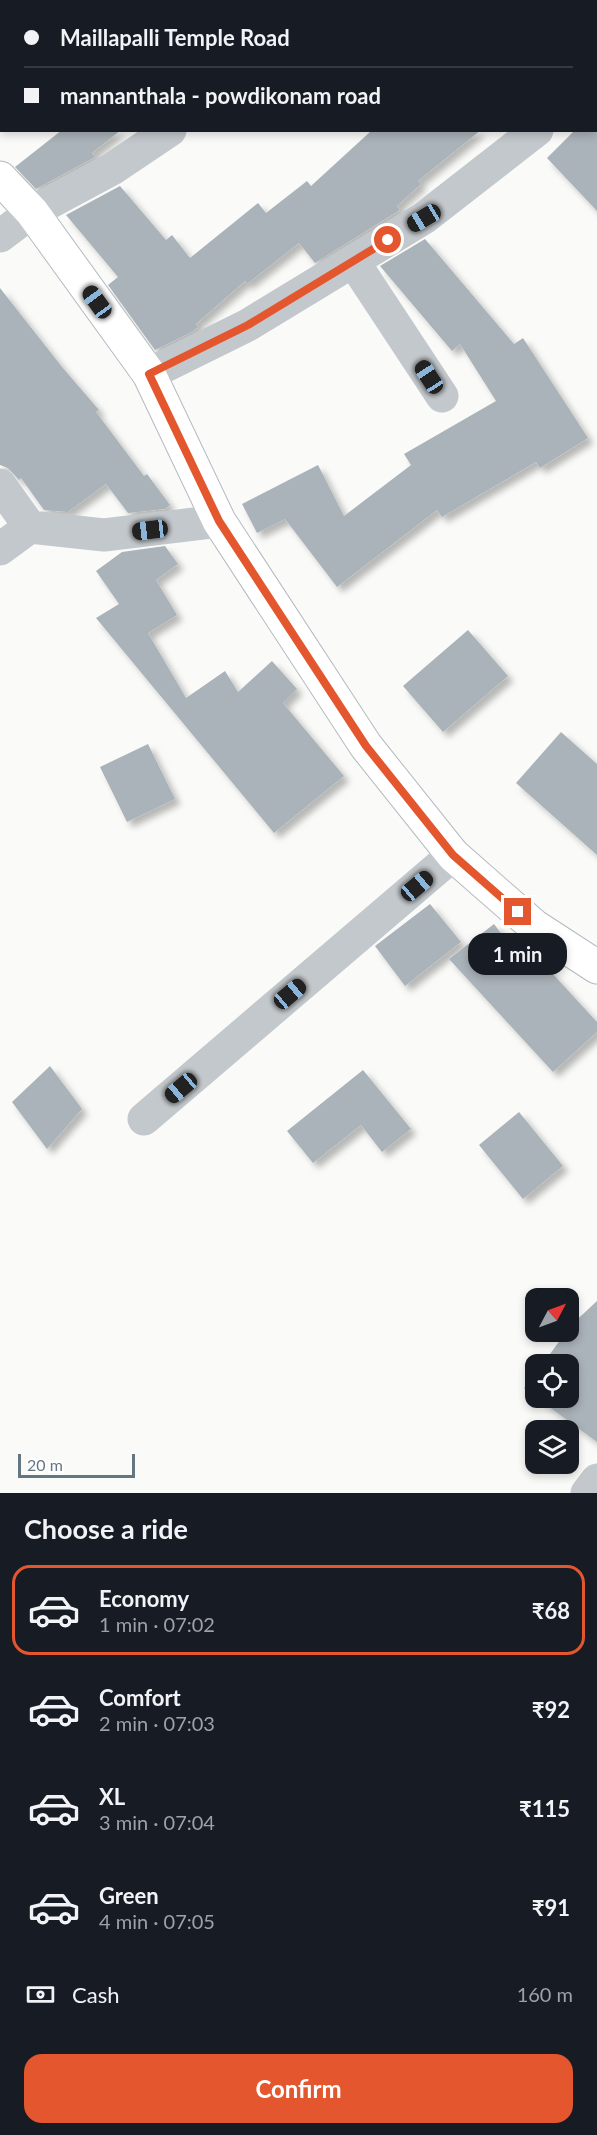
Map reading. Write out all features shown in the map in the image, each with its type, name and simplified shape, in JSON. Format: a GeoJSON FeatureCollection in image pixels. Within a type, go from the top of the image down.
{"type":"FeatureCollection","features":[{"type":"Feature","properties":{"kind":"main road"},"geometry":{"type":"LineString","coordinates":[[0,178],[32,212],[149,374],[219,521],[366,746],[453,855],[534,926],[597,967]]}},
{"type":"Feature","properties":{"kind":"street"},"geometry":{"type":"LineString","coordinates":[[0,236],[32,212],[112,169],[167,132]]}},
{"type":"Feature","properties":{"kind":"street"},"geometry":{"type":"LineString","coordinates":[[149,374],[248,325],[424,218],[534,132]]}},
{"type":"Feature","properties":{"kind":"street"},"geometry":{"type":"LineString","coordinates":[[352,261],[442,396]]}},
{"type":"Feature","properties":{"kind":"street"},"geometry":{"type":"LineString","coordinates":[[0,485],[30,527]]}},
{"type":"Feature","properties":{"kind":"street"},"geometry":{"type":"LineString","coordinates":[[0,549],[30,527],[104,536],[219,521]]}},
{"type":"Feature","properties":{"kind":"street"},"geometry":{"type":"LineString","coordinates":[[144,1119],[453,855]]}},
{"type":"Feature","properties":{"kind":"street"},"geometry":{"type":"LineString","coordinates":[[587,1493],[597,1480]]}},
{"type":"Feature","properties":{"kind":"building"},"geometry":{"type":"Polygon","coordinates":[[[59,132],[118,132],[92,153],[95,157],[36,189],[15,167],[59,132]]]}},
{"type":"Feature","properties":{"kind":"building"},"geometry":{"type":"Polygon","coordinates":[[[370,132],[479,132],[418,181],[421,184],[397,206],[400,210],[315,263],[299,243],[247,284],[245,281],[196,324],[198,327],[192,332],[155,350],[108,285],[118,277],[66,215],[120,186],[166,240],[172,235],[190,258],[258,203],[266,213],[307,181],[311,186],[370,132]]]}},
{"type":"Feature","properties":{"kind":"building"},"geometry":{"type":"Polygon","coordinates":[[[573,132],[597,132],[597,211],[547,158],[573,132]]]}},
{"type":"Feature","properties":{"kind":"building"},"geometry":{"type":"Polygon","coordinates":[[[425,239],[514,344],[523,338],[588,438],[540,468],[536,462],[442,517],[437,510],[337,587],[285,519],[257,533],[242,504],[318,465],[344,516],[411,465],[404,454],[496,401],[460,344],[452,351],[380,266],[425,239]]]}},
{"type":"Feature","properties":{"kind":"building"},"geometry":{"type":"Polygon","coordinates":[[[0,288],[99,410],[96,412],[144,476],[147,474],[170,505],[165,509],[128,513],[106,484],[68,512],[44,510],[21,478],[19,480],[8,468],[0,465],[0,288]]]}},
{"type":"Feature","properties":{"kind":"building"},"geometry":{"type":"Polygon","coordinates":[[[165,546],[178,564],[156,580],[177,615],[148,633],[186,698],[225,671],[238,692],[272,661],[297,689],[283,703],[344,776],[274,833],[96,618],[119,604],[96,571],[122,552],[165,546]]]}},
{"type":"Feature","properties":{"kind":"building"},"geometry":{"type":"Polygon","coordinates":[[[468,630],[508,676],[443,732],[403,686],[468,630]]]}},
{"type":"Feature","properties":{"kind":"building"},"geometry":{"type":"Polygon","coordinates":[[[561,732],[597,764],[597,855],[516,783],[561,732]]]}},
{"type":"Feature","properties":{"kind":"building"},"geometry":{"type":"Polygon","coordinates":[[[148,744],[175,799],[127,822],[100,767],[148,744]]]}},
{"type":"Feature","properties":{"kind":"building"},"geometry":{"type":"Polygon","coordinates":[[[430,904],[461,942],[405,986],[375,946],[430,904]]]}},
{"type":"Feature","properties":{"kind":"building"},"geometry":{"type":"Polygon","coordinates":[[[494,924],[518,956],[528,947],[597,1022],[597,1032],[553,1072],[449,959],[494,924]]]}},
{"type":"Feature","properties":{"kind":"building"},"geometry":{"type":"Polygon","coordinates":[[[50,1066],[82,1109],[47,1149],[12,1102],[50,1066]]]}},
{"type":"Feature","properties":{"kind":"building"},"geometry":{"type":"Polygon","coordinates":[[[363,1070],[411,1129],[382,1152],[361,1125],[313,1163],[287,1131],[363,1070]]]}},
{"type":"Feature","properties":{"kind":"building"},"geometry":{"type":"Polygon","coordinates":[[[519,1112],[563,1166],[523,1199],[479,1145],[519,1112]]]}},
{"type":"Feature","properties":{"kind":"building"},"geometry":{"type":"Polygon","coordinates":[[[597,1301],[597,1442],[579,1429],[579,1420],[567,1420],[551,1408],[579,1408],[579,1354],[550,1354],[559,1342],[579,1342],[579,1318],[597,1301]]]}},
{"type":"Feature","properties":{"kind":"route"},"geometry":{"type":"LineString","coordinates":[[388,240],[248,325],[149,374],[219,521],[366,746],[453,855],[518,912]]}}]}
